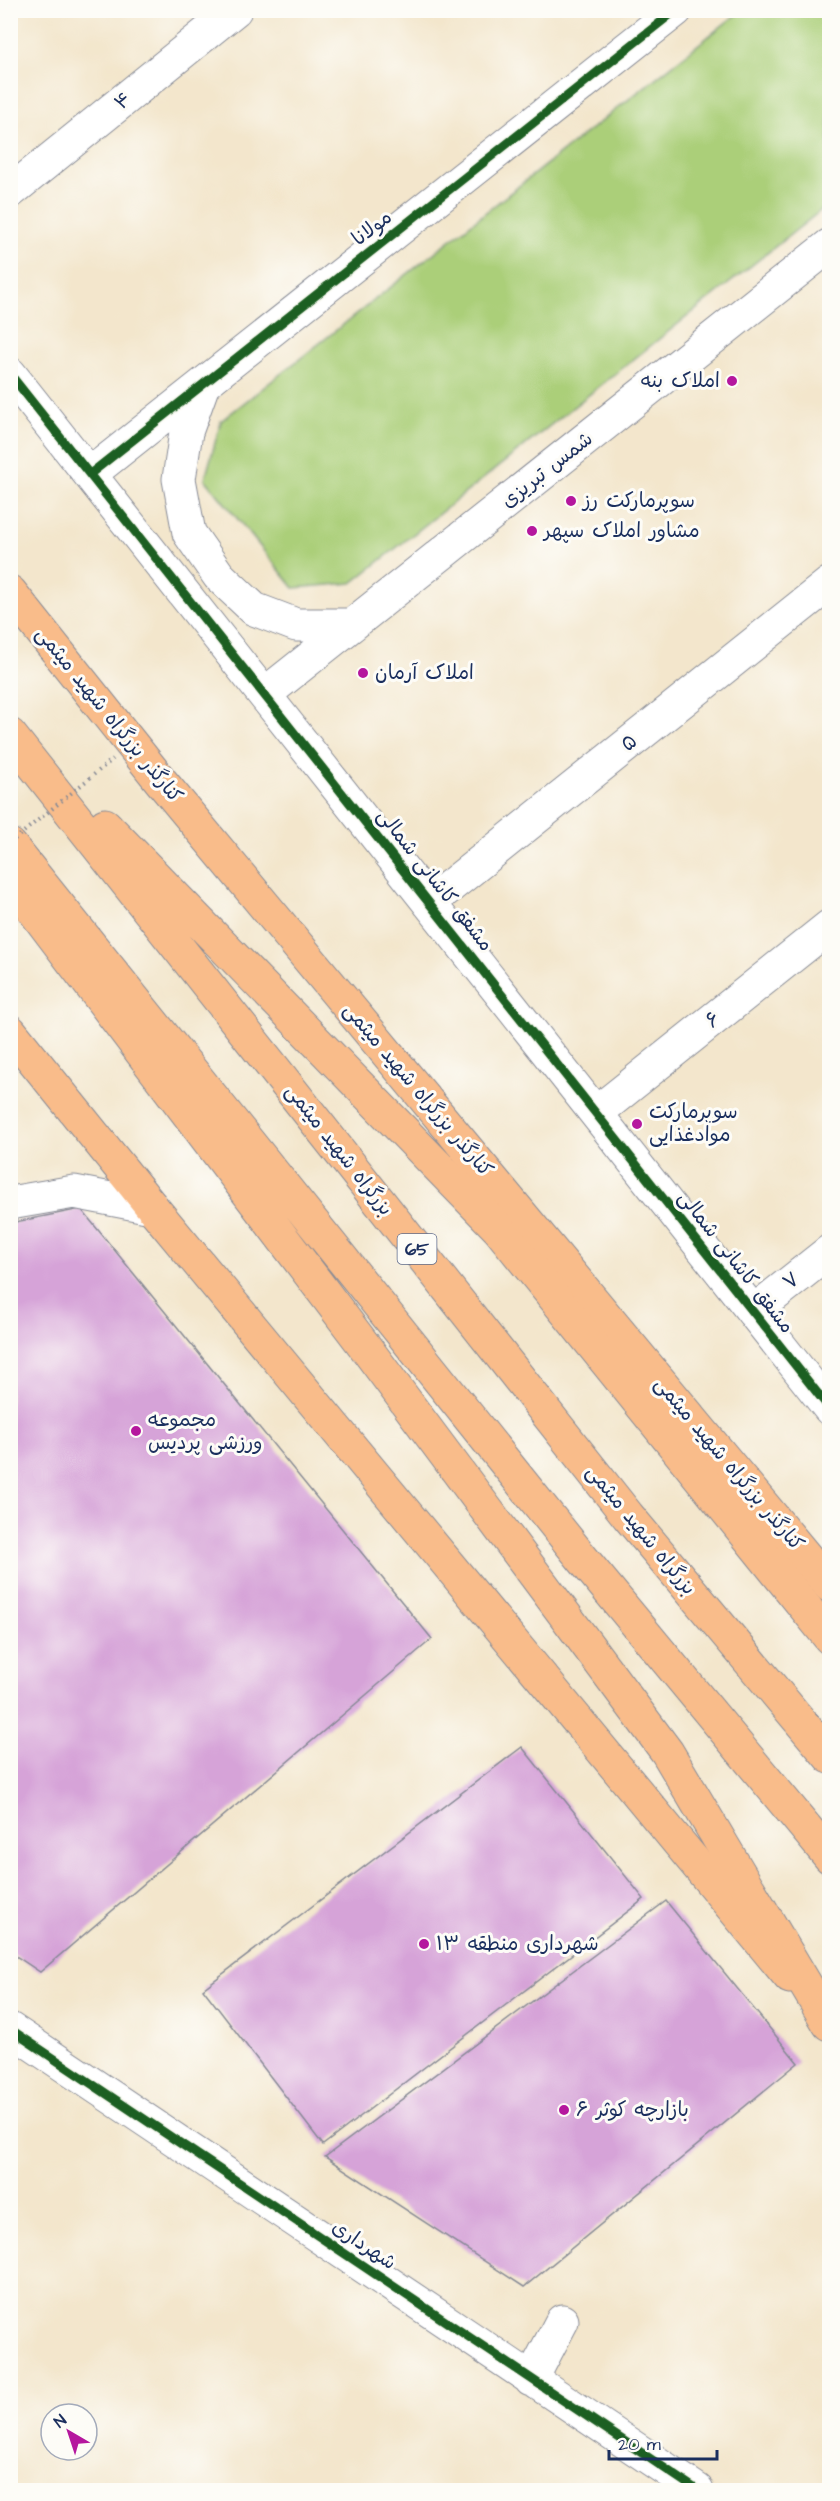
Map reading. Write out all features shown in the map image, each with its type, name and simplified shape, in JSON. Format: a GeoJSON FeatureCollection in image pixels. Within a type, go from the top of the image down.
{"type":"FeatureCollection","features":[{"type":"Feature","properties":{"kind":"main road","name":"کنارگذر بزرگراه شهید میثمی"},"geometry":{"type":"LineString","coordinates":[[10,592],[167,789],[830,1586]]}},
{"type":"Feature","properties":{"kind":"main road"},"geometry":{"type":"LineString","coordinates":[[10,722],[105,824],[498,1229],[830,1638]]}},
{"type":"Feature","properties":{"kind":"main road","name":"بزرگراه شهید میثمی"},"geometry":{"type":"LineString","coordinates":[[10,735],[628,1516],[830,1757]]}},
{"type":"Feature","properties":{"kind":"main road"},"geometry":{"type":"LineString","coordinates":[[10,844],[582,1558],[830,1857]]}},
{"type":"Feature","properties":{"kind":"main road"},"geometry":{"type":"LineString","coordinates":[[10,879],[356,1334],[667,1752],[829,2025]]}},
{"type":"Feature","properties":{"kind":"main road"},"geometry":{"type":"LineString","coordinates":[[10,1031],[152,1207],[829,2025]]}},
{"type":"Feature","properties":{"kind":"street","name":"۴"},"geometry":{"type":"LineString","coordinates":[[10,192],[235,10]]}},
{"type":"Feature","properties":{"kind":"street","name":"مولانا"},"geometry":{"type":"LineString","coordinates":[[90,474],[676,10]]}},
{"type":"Feature","properties":{"kind":"street","name":"شمس تبریزی"},"geometry":{"type":"LineString","coordinates":[[265,694],[830,245]]}},
{"type":"Feature","properties":{"kind":"street","name":"مشفق کاشانی شمالی"},"geometry":{"type":"LineString","coordinates":[[10,374],[830,1409]]}},
{"type":"Feature","properties":{"kind":"street"},"geometry":{"type":"LineString","coordinates":[[203,385],[186,432],[179,479],[189,533],[219,576],[254,609],[296,625],[352,625]]}},
{"type":"Feature","properties":{"kind":"street","name":"۵"},"geometry":{"type":"LineString","coordinates":[[429,903],[830,583]]}},
{"type":"Feature","properties":{"kind":"street","name":"۶"},"geometry":{"type":"LineString","coordinates":[[596,1113],[830,926]]}},
{"type":"Feature","properties":{"kind":"street"},"geometry":{"type":"LineString","coordinates":[[10,1203],[74,1192],[152,1207]]}},
{"type":"Feature","properties":{"kind":"street","name":"۷"},"geometry":{"type":"LineString","coordinates":[[753,1312],[830,1251]]}},
{"type":"Feature","properties":{"kind":"street","name":"شهرداری"},"geometry":{"type":"LineString","coordinates":[[10,2029],[697,2490]]}},
{"type":"Feature","properties":{"kind":"street"},"geometry":{"type":"LineString","coordinates":[[531,2380],[562,2321]]}},
{"type":"Feature","properties":{"kind":"path"},"geometry":{"type":"LineString","coordinates":[[10,844],[113,759]]}},
{"type":"Feature","properties":{"kind":"green space"},"geometry":{"type":"Polygon","coordinates":[[[742,10],[829,11],[829,204],[352,583],[294,588],[205,479],[221,421],[742,10]]]}},
{"type":"Feature","properties":{"kind":"building","name":"مجموعه ورزشی پردیس"},"geometry":{"type":"Polygon","coordinates":[[[81,1209],[432,1639],[40,1972],[10,1952],[10,1223],[81,1209]]]}},
{"type":"Feature","properties":{"kind":"building","name":"شهرداری منطقه ۱۳"},"geometry":{"type":"Polygon","coordinates":[[[522,1747],[644,1899],[323,2145],[203,1989],[522,1747]]]}},
{"type":"Feature","properties":{"kind":"building","name":"بازارچه کوثر ۶"},"geometry":{"type":"Polygon","coordinates":[[[666,1901],[798,2063],[524,2287],[325,2157],[666,1901]]]}},
{"type":"Feature","properties":{"kind":"cycle path"},"geometry":{"type":"LineString","coordinates":[[90,474],[676,10]]}},
{"type":"Feature","properties":{"kind":"cycle path"},"geometry":{"type":"LineString","coordinates":[[10,374],[830,1409]]}},
{"type":"Feature","properties":{"kind":"cycle path"},"geometry":{"type":"LineString","coordinates":[[10,2029],[697,2490]]}},
{"type":"Feature","properties":{"kind":"place","name":"املاک بنه"},"geometry":{"type":"Point","coordinates":[732,381]}},
{"type":"Feature","properties":{"kind":"place","name":"سوپرمارکت رز"},"geometry":{"type":"Point","coordinates":[571,501]}},
{"type":"Feature","properties":{"kind":"place","name":"مشاور املاک سپهر"},"geometry":{"type":"Point","coordinates":[532,531]}},
{"type":"Feature","properties":{"kind":"place","name":"املاک آرمان"},"geometry":{"type":"Point","coordinates":[363,673]}},
{"type":"Feature","properties":{"kind":"place","name":"سوپرمارکت موادغذایی"},"geometry":{"type":"Point","coordinates":[637,1124]}},
{"type":"Feature","properties":{"kind":"place","name":"مجموعه ورزشی پردیس"},"geometry":{"type":"Point","coordinates":[136,1431]}},
{"type":"Feature","properties":{"kind":"place","name":"شهرداری منطقه ۱۳"},"geometry":{"type":"Point","coordinates":[424,1944]}},
{"type":"Feature","properties":{"kind":"place","name":"بازارچه کوثر ۶"},"geometry":{"type":"Point","coordinates":[564,2110]}}]}
